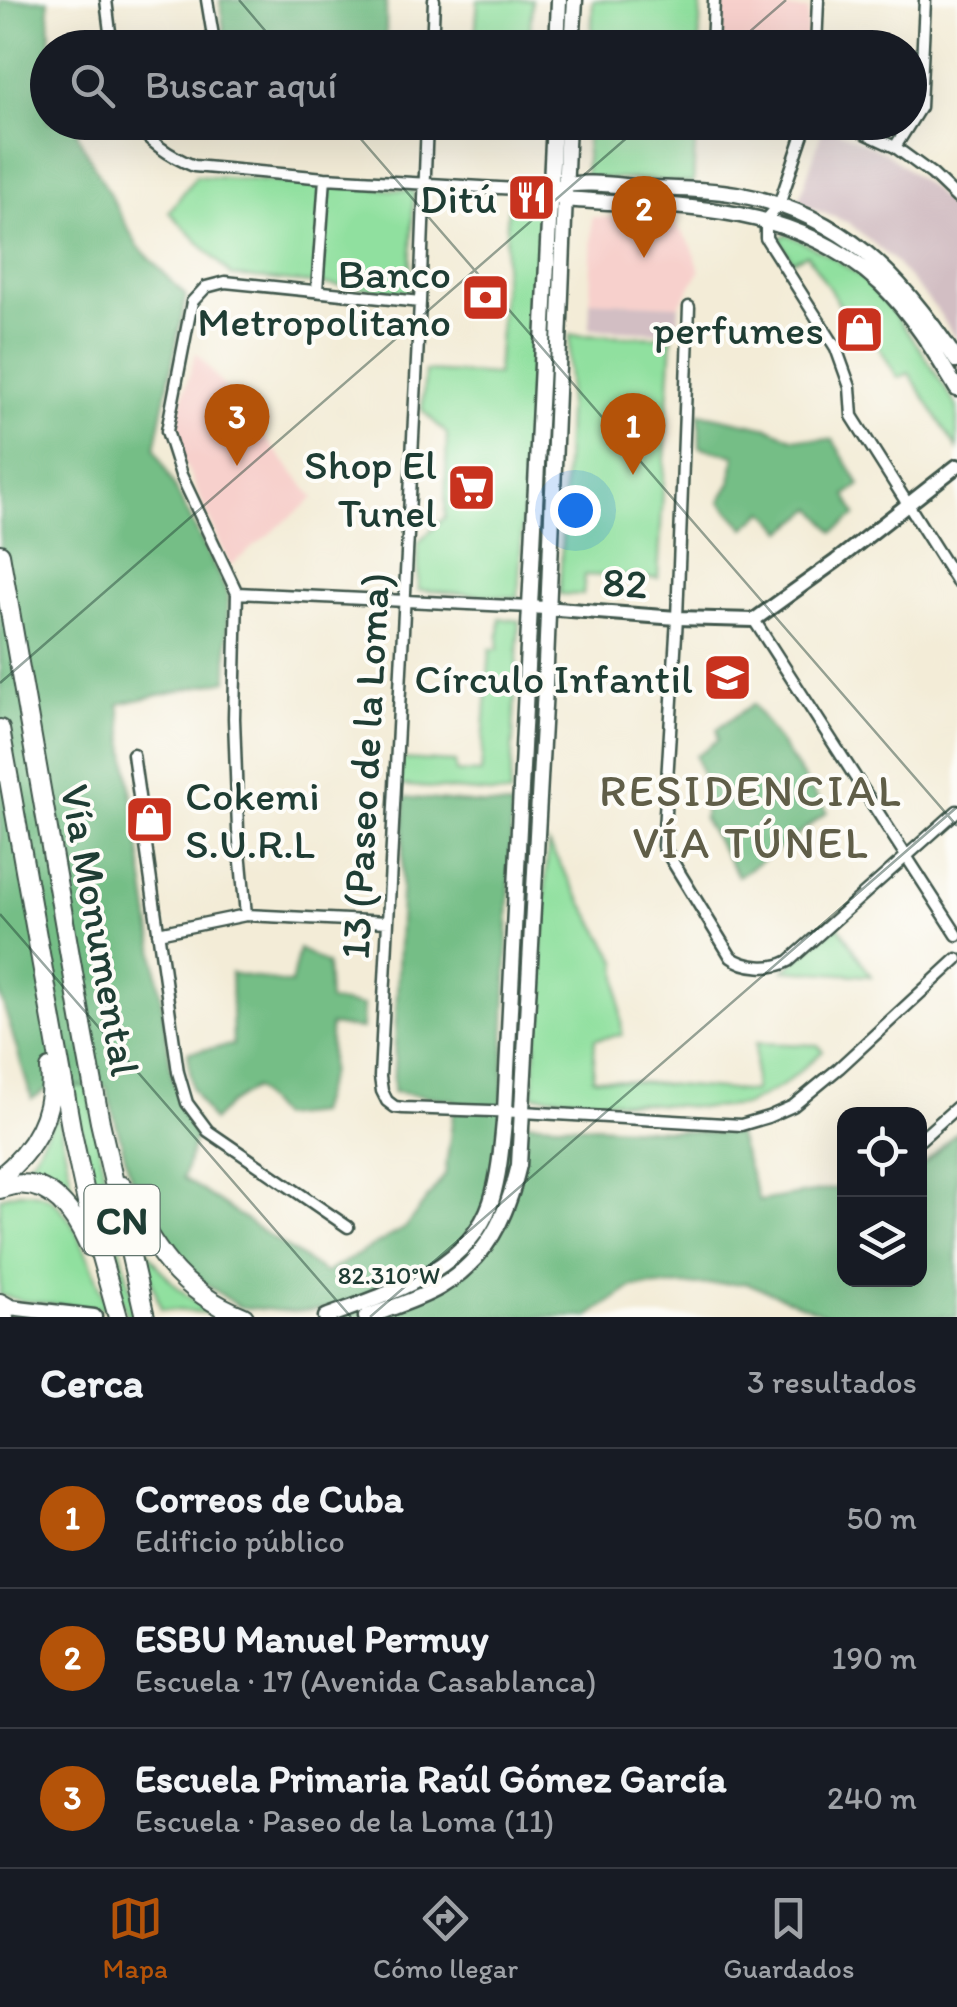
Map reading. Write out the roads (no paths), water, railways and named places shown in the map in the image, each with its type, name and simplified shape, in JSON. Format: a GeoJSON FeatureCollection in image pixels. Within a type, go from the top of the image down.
{"type":"FeatureCollection","features":[{"type":"Feature","properties":{"kind":"highway","name":"Vía Monumental"},"geometry":{"type":"LineString","coordinates":[[0,554],[100,1122],[145,1317]]}},
{"type":"Feature","properties":{"kind":"highway","name":"Vía Monumental"},"geometry":{"type":"LineString","coordinates":[[0,729],[72,1132],[116,1313]]}},
{"type":"Feature","properties":{"kind":"highway"},"geometry":{"type":"LineString","coordinates":[[0,1177],[33,1142],[48,1111],[52,1086],[38,954]]}},
{"type":"Feature","properties":{"kind":"highway"},"geometry":{"type":"LineString","coordinates":[[100,1122],[138,1220],[166,1262],[196,1292],[244,1317]]}},
{"type":"Feature","properties":{"kind":"highway"},"geometry":{"type":"LineString","coordinates":[[0,1189],[25,1184],[44,1190],[68,1208],[83,1233],[116,1313]]}},
{"type":"Feature","properties":{"kind":"main road"},"geometry":{"type":"LineString","coordinates":[[558,30],[559,0]]}},
{"type":"Feature","properties":{"kind":"main road"},"geometry":{"type":"LineString","coordinates":[[573,30],[575,0]]}},
{"type":"Feature","properties":{"kind":"main road"},"geometry":{"type":"LineString","coordinates":[[366,1317],[438,1288],[478,1256],[507,1209],[519,1158],[548,609],[560,192],[556,140]]}},
{"type":"Feature","properties":{"kind":"main road"},"geometry":{"type":"LineString","coordinates":[[326,1317],[440,1268],[465,1244],[486,1215],[498,1172],[505,1111],[531,608],[566,140]]}},
{"type":"Feature","properties":{"kind":"main road"},"geometry":{"type":"LineString","coordinates":[[560,192],[704,190],[779,205],[835,231],[880,263],[911,294],[957,361]]}},
{"type":"Feature","properties":{"kind":"main road"},"geometry":{"type":"LineString","coordinates":[[560,192],[705,208],[766,220],[818,242],[882,285],[926,340],[957,389]]}},
{"type":"Feature","properties":{"kind":"main road"},"geometry":{"type":"LineString","coordinates":[[3,1310],[94,1317]]}},
{"type":"Feature","properties":{"kind":"street"},"geometry":{"type":"LineString","coordinates":[[106,0],[110,30]]}},
{"type":"Feature","properties":{"kind":"street"},"geometry":{"type":"LineString","coordinates":[[208,0],[212,30]]}},
{"type":"Feature","properties":{"kind":"street"},"geometry":{"type":"LineString","coordinates":[[433,30],[434,0]]}},
{"type":"Feature","properties":{"kind":"street"},"geometry":{"type":"LineString","coordinates":[[713,30],[714,0]]}},
{"type":"Feature","properties":{"kind":"street"},"geometry":{"type":"LineString","coordinates":[[817,30],[818,0]]}},
{"type":"Feature","properties":{"kind":"street"},"geometry":{"type":"LineString","coordinates":[[924,30],[925,0]]}},
{"type":"Feature","properties":{"kind":"street"},"geometry":{"type":"LineString","coordinates":[[148,140],[194,166],[560,192]]}},
{"type":"Feature","properties":{"kind":"street","name":"13 (Paseo de la Loma)"},"geometry":{"type":"LineString","coordinates":[[426,140],[380,1077],[387,1101],[396,1107],[505,1111]]}},
{"type":"Feature","properties":{"kind":"street"},"geometry":{"type":"LineString","coordinates":[[801,140],[779,205],[766,220],[766,238],[836,348],[850,388],[852,416],[957,582]]}},
{"type":"Feature","properties":{"kind":"street"},"geometry":{"type":"LineString","coordinates":[[878,140],[932,174],[957,198]]}},
{"type":"Feature","properties":{"kind":"street"},"geometry":{"type":"LineString","coordinates":[[895,148],[900,140]]}},
{"type":"Feature","properties":{"kind":"street"},"geometry":{"type":"LineString","coordinates":[[317,290],[324,178]]}},
{"type":"Feature","properties":{"kind":"street"},"geometry":{"type":"LineString","coordinates":[[246,915],[234,718],[237,594],[181,474],[167,431],[192,302],[206,287],[225,282],[420,302]]}},
{"type":"Feature","properties":{"kind":"street"},"geometry":{"type":"LineString","coordinates":[[689,307],[663,846],[731,956],[740,964],[779,966],[789,962],[957,810]]}},
{"type":"Feature","properties":{"kind":"street"},"geometry":{"type":"LineString","coordinates":[[957,466],[754,620],[957,935]]}},
{"type":"Feature","properties":{"kind":"street","name":"82"},"geometry":{"type":"LineString","coordinates":[[237,594],[754,620]]}},
{"type":"Feature","properties":{"kind":"street"},"geometry":{"type":"LineString","coordinates":[[132,754],[178,1072],[187,1103],[208,1130],[348,1227]]}},
{"type":"Feature","properties":{"kind":"street"},"geometry":{"type":"LineString","coordinates":[[158,932],[246,915],[388,922]]}},
{"type":"Feature","properties":{"kind":"street"},"geometry":{"type":"LineString","coordinates":[[505,1111],[740,1125],[768,1117],[793,1106],[839,1068],[957,959]]}},
{"type":"Feature","properties":{"kind":"street"},"geometry":{"type":"LineString","coordinates":[[927,1134],[957,1107]]}},
{"type":"Feature","properties":{"kind":"place","name":"Ditú"},"geometry":{"type":"Point","coordinates":[532,198]}},
{"type":"Feature","properties":{"kind":"place","name":"ESBU Manuel Permuy"},"geometry":{"type":"Point","coordinates":[644,258]}},
{"type":"Feature","properties":{"kind":"place","name":"Banco Metropolitano"},"geometry":{"type":"Point","coordinates":[486,297]}},
{"type":"Feature","properties":{"kind":"place","name":"perfumes"},"geometry":{"type":"Point","coordinates":[859,329]}},
{"type":"Feature","properties":{"kind":"place","name":"Escuela Primaria Raúl Gómez García"},"geometry":{"type":"Point","coordinates":[237,466]}},
{"type":"Feature","properties":{"kind":"place","name":"Correos de Cuba"},"geometry":{"type":"Point","coordinates":[633,475]}},
{"type":"Feature","properties":{"kind":"place","name":"Shop El Tunel"},"geometry":{"type":"Point","coordinates":[472,488]}},
{"type":"Feature","properties":{"kind":"place","name":"Círculo Infantil"},"geometry":{"type":"Point","coordinates":[728,678]}},
{"type":"Feature","properties":{"kind":"place","name":"Cokemi S.U.R.L"},"geometry":{"type":"Point","coordinates":[150,819]}},
{"type":"Feature","properties":{"kind":"district","name":"RESIDENCIAL VÍA TÚNEL"},"geometry":{"type":"Point","coordinates":[751,816]}}]}
